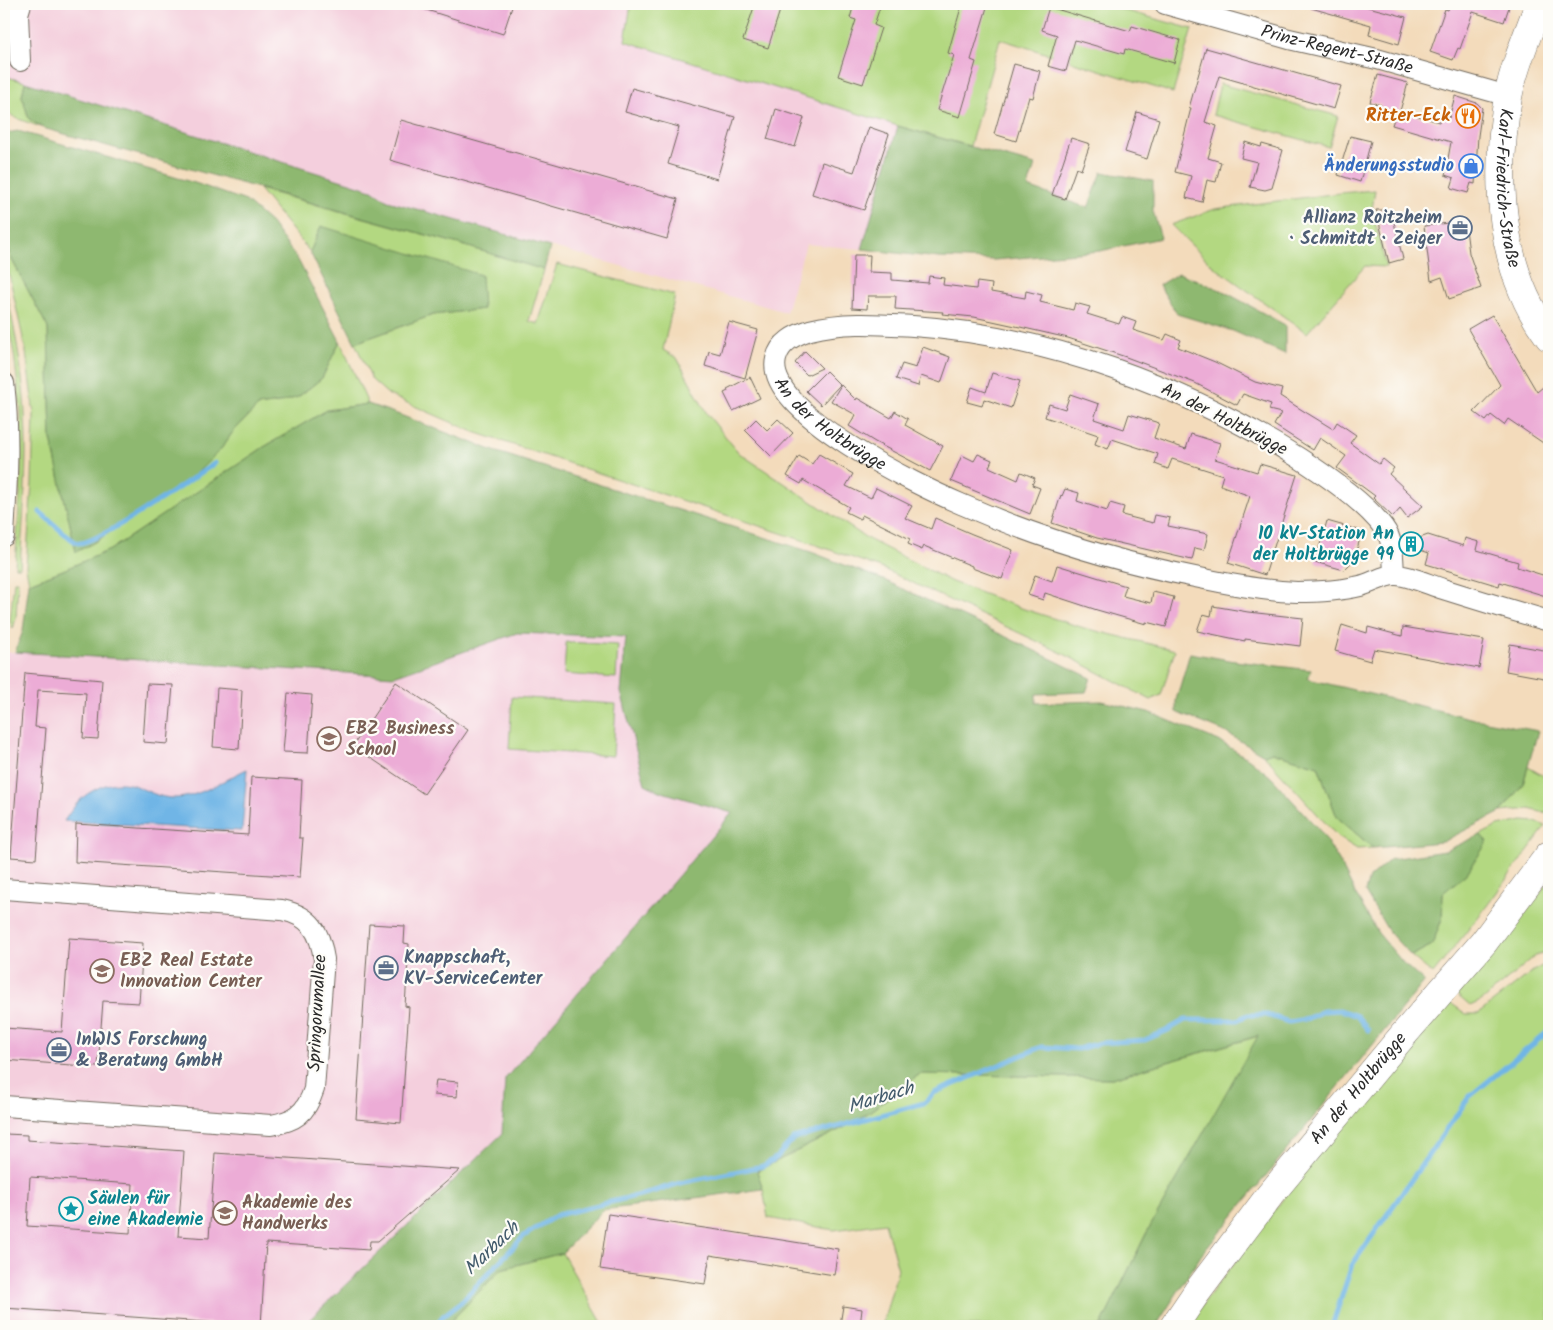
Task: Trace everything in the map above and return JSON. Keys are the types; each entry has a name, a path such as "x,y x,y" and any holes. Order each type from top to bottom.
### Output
{"street":[{"path":"20,61 18,14 21,4"},
{"name":"Prinz-Regent-Straße","path":"1165,4 1289,39 1377,59 1508,96"},
{"name":"Karl-Friedrich-Straße","path":"1539,4 1508,96 1503,136 1503,222 1510,256 1524,291 1549,337"},
{"name":"An der Holtbrügge","path":"875,323 930,327 999,337 1053,351 1142,380 1186,397 1254,431 1305,462 1348,493 1386,530 1392,545 1394,574 1369,584 1335,590 1283,591 1153,569 1101,556 1055,541 963,506 937,494 832,435 787,394 777,378 774,367 776,355 782,345 790,338 809,331 834,326 875,323"},
{"path":"4,383 8,458 4,536"},
{"path":"1394,574 1549,621"},
{"name":"An der Holtbrügge","path":"1174,1326 1207,1278 1270,1195 1405,1033 1480,948 1549,855"},
{"name":"Springorumallee","path":"4,889 282,910 296,913 305,919 315,930 322,942 324,959 314,1090 306,1108 298,1116 285,1122 271,1126 4,1106"}],"shaded area":[{"path":"4,4 631,4 625,41 898,126 862,249 806,244 786,312 388,201 372,190 4,76"},
{"path":"517,633 626,637 621,692 732,813 505,1079 502,1134 346,1326 4,1326 4,652 14,652 15,650 394,676"}],"green space":[{"path":"631,4 1102,4 1192,29 1173,93 1000,39 970,146 898,126 625,41"},
{"path":"4,76 25,82 22,96 29,119 43,128 20,120 9,113 5,101"},
{"path":"25,82 372,190 388,201 550,247 544,270 459,244 43,128 29,119 22,96"},
{"path":"1220,84 1338,116 1329,147 1213,115"},
{"path":"898,126 1035,165 1028,187 1088,208 1102,172 1153,181 1153,211 1161,238 1100,251 994,260 939,258 862,249"},
{"path":"18,131 195,183 246,201 271,223 298,260 340,341 322,378 298,397 279,403 258,406 232,433 221,449 187,483 76,552 51,439 48,328 12,260 4,232 4,138 7,133"},
{"path":"259,189 459,244 544,270 529,321 538,324 557,264 675,295 663,350 677,358 707,414 739,453 868,539 952,582 1024,609 1084,628 1175,650 1161,695 1151,700 1062,653 881,568 808,542 474,432 389,395 372,380 355,343 433,315 483,309 482,296 321,227 310,252"},
{"path":"1375,190 1372,209 1386,267 1365,266 1307,333 1213,266 1171,225 1215,209"},
{"path":"321,226 481,275 483,309 433,315 355,343 310,252"},
{"path":"4,232 12,260 48,328 51,439 76,551 93,543 187,483 221,449 232,433 258,406 279,403 298,397 322,378 340,341 368,404 327,410 264,447 110,550 29,583 26,567 32,483 34,415 26,352 4,251"},
{"path":"1179,273 1223,291 1285,325 1285,354 1233,331 1177,314 1159,285"},
{"path":"4,282 18,347 25,414 26,471 20,567 15,567 21,479 21,412 14,354 4,300"},
{"path":"368,404 494,451 811,552 886,581 1091,678 1086,692 1036,694 1036,703 1102,701 1148,712 1219,741 1249,759 1271,777 1321,832 1378,933 1404,964 1424,982 1202,1254 1156,1326 1101,1326 1146,1234 1258,1036 1112,1078 920,1074 857,1121 757,1171 763,1189 603,1210 562,1253 501,1269 446,1326 303,1326 502,1134 505,1079 732,813 659,791 645,784 621,692 626,637 517,633 394,676 15,652 23,631 29,583 110,550 264,447 327,410"},
{"path":"14,581 18,581 16,618 13,629 10,622"},
{"path":"566,642 618,645 616,678 564,674"},
{"path":"1190,653 1235,661 1311,670 1308,679 1470,718 1538,731 1523,784 1501,812 1442,842 1373,848 1337,817 1318,766 1272,752 1264,755 1223,731 1176,712 1176,700"},
{"path":"512,697 616,704 613,756 509,749"},
{"path":"1272,752 1318,766 1337,817 1373,848 1357,849 1338,837 1264,755"},
{"path":"1528,767 1549,779 1549,814 1529,809 1501,812 1523,784"},
{"path":"1523,821 1535,822 1546,826 1483,911 1433,974 1411,956 1432,945 1442,919 1443,892 1467,873 1487,841 1480,835 1498,826"},
{"path":"1480,835 1488,841 1467,873 1443,893 1442,919 1432,945 1411,956 1389,932 1365,892 1369,878 1391,859 1445,851"},
{"path":"1549,881 1549,954 1535,956 1483,1000 1470,1006 1457,995 1513,928"},
{"path":"1547,963 1549,964 1549,1326 1186,1326 1332,1135 1449,1002 1466,1014 1478,1014 1533,971"},
{"path":"1259,1036 1146,1234 1101,1326 882,1326 898,1269 885,1223 834,1230 768,1218 763,1189 757,1171 857,1121 920,1074 1112,1078"},
{"path":"562,1253 604,1326 446,1326 501,1269"}],"water":[{"path":"247,769 242,831 64,821 80,800 92,791 105,785 126,783 163,797 182,797 211,788"}],"building":[{"path":"417,4 513,4 503,34 417,7"},
{"path":"755,4 782,4 768,48 743,40"},
{"path":"854,4 881,4 874,25 881,28 863,84 838,76 856,20 850,18"},
{"path":"962,4 988,4 971,60 976,62 960,117 937,110 954,55 948,53"},
{"path":"1311,4 1357,4 1406,17 1399,44 1369,35 1371,25 1311,8"},
{"path":"1450,4 1510,4 1504,22 1473,12 1460,49 1458,48 1453,60 1430,52 1445,9 1448,10"},
{"path":"1049,7 1130,31 1132,26 1180,40 1174,63 1125,49 1124,54 1075,40 1066,71 1048,66 1057,35 1042,30"},
{"path":"1206,48 1341,86 1334,109 1219,76 1205,122 1217,126 1208,158 1221,162 1216,182 1207,180 1202,202 1186,198 1191,176 1175,172 1191,108 1189,108"},
{"path":"1014,64 1040,71 1033,98 1029,97 1016,141 994,134"},
{"path":"1378,75 1408,83 1400,111 1439,122 1441,115 1449,118 1455,96 1477,103 1482,108 1475,184 1471,183 1468,193 1451,188 1454,178 1445,175 1451,142 1392,125 1396,113 1379,108 1381,105 1370,102"},
{"path":"632,88 735,117 717,179 668,164 679,127 625,112"},
{"path":"776,109 804,118 795,147 767,139"},
{"path":"1137,112 1159,119 1147,159 1125,152"},
{"path":"401,120 678,199 667,239 390,160"},
{"path":"869,127 889,134 864,210 812,194 822,162 854,172"},
{"path":"1350,136 1371,141 1360,182 1338,175"},
{"path":"1071,138 1090,144 1081,170 1076,168 1065,199 1052,195"},
{"path":"1245,142 1261,147 1262,144 1283,150 1272,188 1265,190 1250,187 1257,162 1241,158"},
{"path":"1376,210 1391,210 1403,259 1389,263"},
{"path":"1465,221 1469,253 1481,288 1449,299 1442,277 1431,281 1424,226"},
{"path":"854,255 870,255 869,272 892,273 892,280 928,283 929,276 944,278 943,285 976,289 977,282 992,284 991,292 1025,298 1026,291 1042,295 1040,302 1073,310 1075,303 1090,307 1087,314 1119,324 1122,317 1136,322 1133,330 1164,340 1167,334 1181,340 1178,347 1215,362 1255,382 1282,389 1280,396 1302,410 1333,429 1337,422 1356,435 1350,443 1379,464 1383,459 1394,468 1389,474 1423,506 1407,518 1400,509 1393,517 1373,498 1375,496 1337,468 1346,456 1320,438 1313,450 1274,425 1281,413 1269,410 1271,404 1243,394 1237,405 1195,383 1068,338 974,317 942,314 943,312 895,309 896,296 868,296 867,309 852,308"},
{"path":"1492,315 1537,392 1549,382 1549,447 1508,419 1504,425 1491,415 1486,421 1474,412 1500,385 1468,329"},
{"path":"729,322 758,330 745,378 705,366 709,351 720,354"},
{"path":"923,347 950,357 941,383 921,376 918,386 896,379 902,364 916,368"},
{"path":"805,351 822,368 807,375 795,363"},
{"path":"826,371 840,385 821,405 806,391"},
{"path":"992,373 1020,381 1011,408 984,399 982,406 967,402 972,387 986,392"},
{"path":"750,377 760,398 733,411 724,393 728,391 727,389"},
{"path":"841,385 856,400 857,398 891,418 895,411 908,419 905,425 943,446 930,471 849,426 856,415 831,401"},
{"path":"1070,394 1099,404 1094,419 1124,429 1129,414 1159,423 1154,438 1186,449 1191,434 1220,443 1215,459 1257,472 1260,464 1297,475 1265,575 1228,563 1250,496 1220,485 1223,475 1172,459 1168,469 1155,464 1158,454 1112,439 1108,449 1095,444 1098,435 1045,417 1049,404 1065,409"},
{"path":"756,419 767,430 778,419 793,433 771,456 745,430"},
{"path":"819,454 853,474 846,486 871,498 876,488 912,506 905,518 931,529 935,518 1013,550 1002,579 972,568 972,566 924,546 922,550 908,544 910,539 862,515 860,519 846,512 849,507 803,480 801,484 787,476 799,456 812,464"},
{"path":"978,454 992,460 989,467 1018,480 1021,472 1035,478 1032,485 1040,488 1030,514 951,481 962,455 974,461"},
{"path":"1065,489 1079,493 1077,501 1107,511 1110,503 1124,507 1122,515 1153,523 1155,515 1170,518 1168,526 1208,534 1204,550 1195,548 1192,560 1097,538 1052,523 1061,495"},
{"path":"1327,521 1362,531 1354,560 1344,570 1315,562"},
{"path":"1428,535 1463,546 1465,538 1479,542 1477,550 1518,562 1517,567 1549,577 1549,597 1500,582 1499,586 1426,564 1429,553 1403,544"},
{"path":"1057,565 1126,586 1123,596 1151,603 1153,592 1174,597 1166,627 1146,622 1146,624 1045,593 1043,600 1028,595 1035,575 1052,581"},
{"path":"1213,606 1303,618 1300,646 1245,639 1245,641 1197,631 1203,614 1211,616"},
{"path":"1342,625 1367,633 1368,627 1402,636 1403,627 1484,640 1479,668 1374,649 1370,661 1335,651"},
{"path":"1510,644 1549,651 1549,679 1506,671"},
{"path":"25,673 102,680 98,739 83,738 86,693 38,690 35,727 46,728 36,859 11,857"},
{"path":"396,682 468,730 424,794 353,746"},
{"path":"147,684 173,685 168,744 143,742"},
{"path":"217,688 242,690 239,749 213,747"},
{"path":"288,693 312,695 308,753 283,752"},
{"path":"251,777 302,780 299,838 303,838 300,877 75,862 76,824 248,835"},
{"path":"369,924 405,926 404,943 409,944 405,1006 409,1007 401,1123 356,1119"},
{"path":"69,938 143,943 139,1003 103,1001 98,1067 4,1060 4,1028 62,1032"},
{"path":"436,1080 458,1082 457,1097 434,1095"},
{"name":"Akademie des Handwerks","path":"5,1134 27,1135 27,1140 184,1151 178,1236 209,1238 215,1153 460,1170 378,1241 370,1241 369,1250 266,1243 261,1326 4,1308","holes":["30,1177 133,1184 130,1233 27,1226"]},
{"path":"608,1214 838,1249 834,1275 710,1255 705,1284 600,1269"},
{"path":"843,1306 862,1309 860,1326 840,1325"}],"waterway":[{"path":"40,512 75,542 88,541 146,509 215,463"},
{"name":"Marbach","path":"435,1326 443,1316 460,1303 524,1236 557,1215 648,1193 680,1183 763,1166 776,1158 793,1139 924,1103 934,1093 1041,1047 1078,1049 1100,1043 1145,1040 1185,1020 1237,1020 1248,1015 1267,1015 1289,1022 1306,1019 1323,1011 1340,1010 1357,1016 1368,1030"},
{"path":"1332,1326 1352,1265 1469,1097 1549,1031"}],"place":[{"name":"Ritter-Eck","path":"1468,116"},
{"name":"Änderungsstudio","path":"1471,166"},
{"name":"Allianz Roitzheim · Schmitdt · Zeiger","path":"1460,228"},
{"name":"10 kV-Station An der Holtbrügge 99","path":"1411,544"},
{"name":"EBZ Business School","path":"329,739"},
{"name":"Knappschaft, KV-ServiceCenter","path":"386,968"},
{"name":"EBZ Real Estate Innovation Center","path":"102,971"},
{"name":"InWIS Forschung & Beratung GmbH","path":"59,1050"},
{"name":"Säulen für eine Akademie","path":"71,1209"},
{"name":"Akademie des Handwerks","path":"225,1213"}]}
